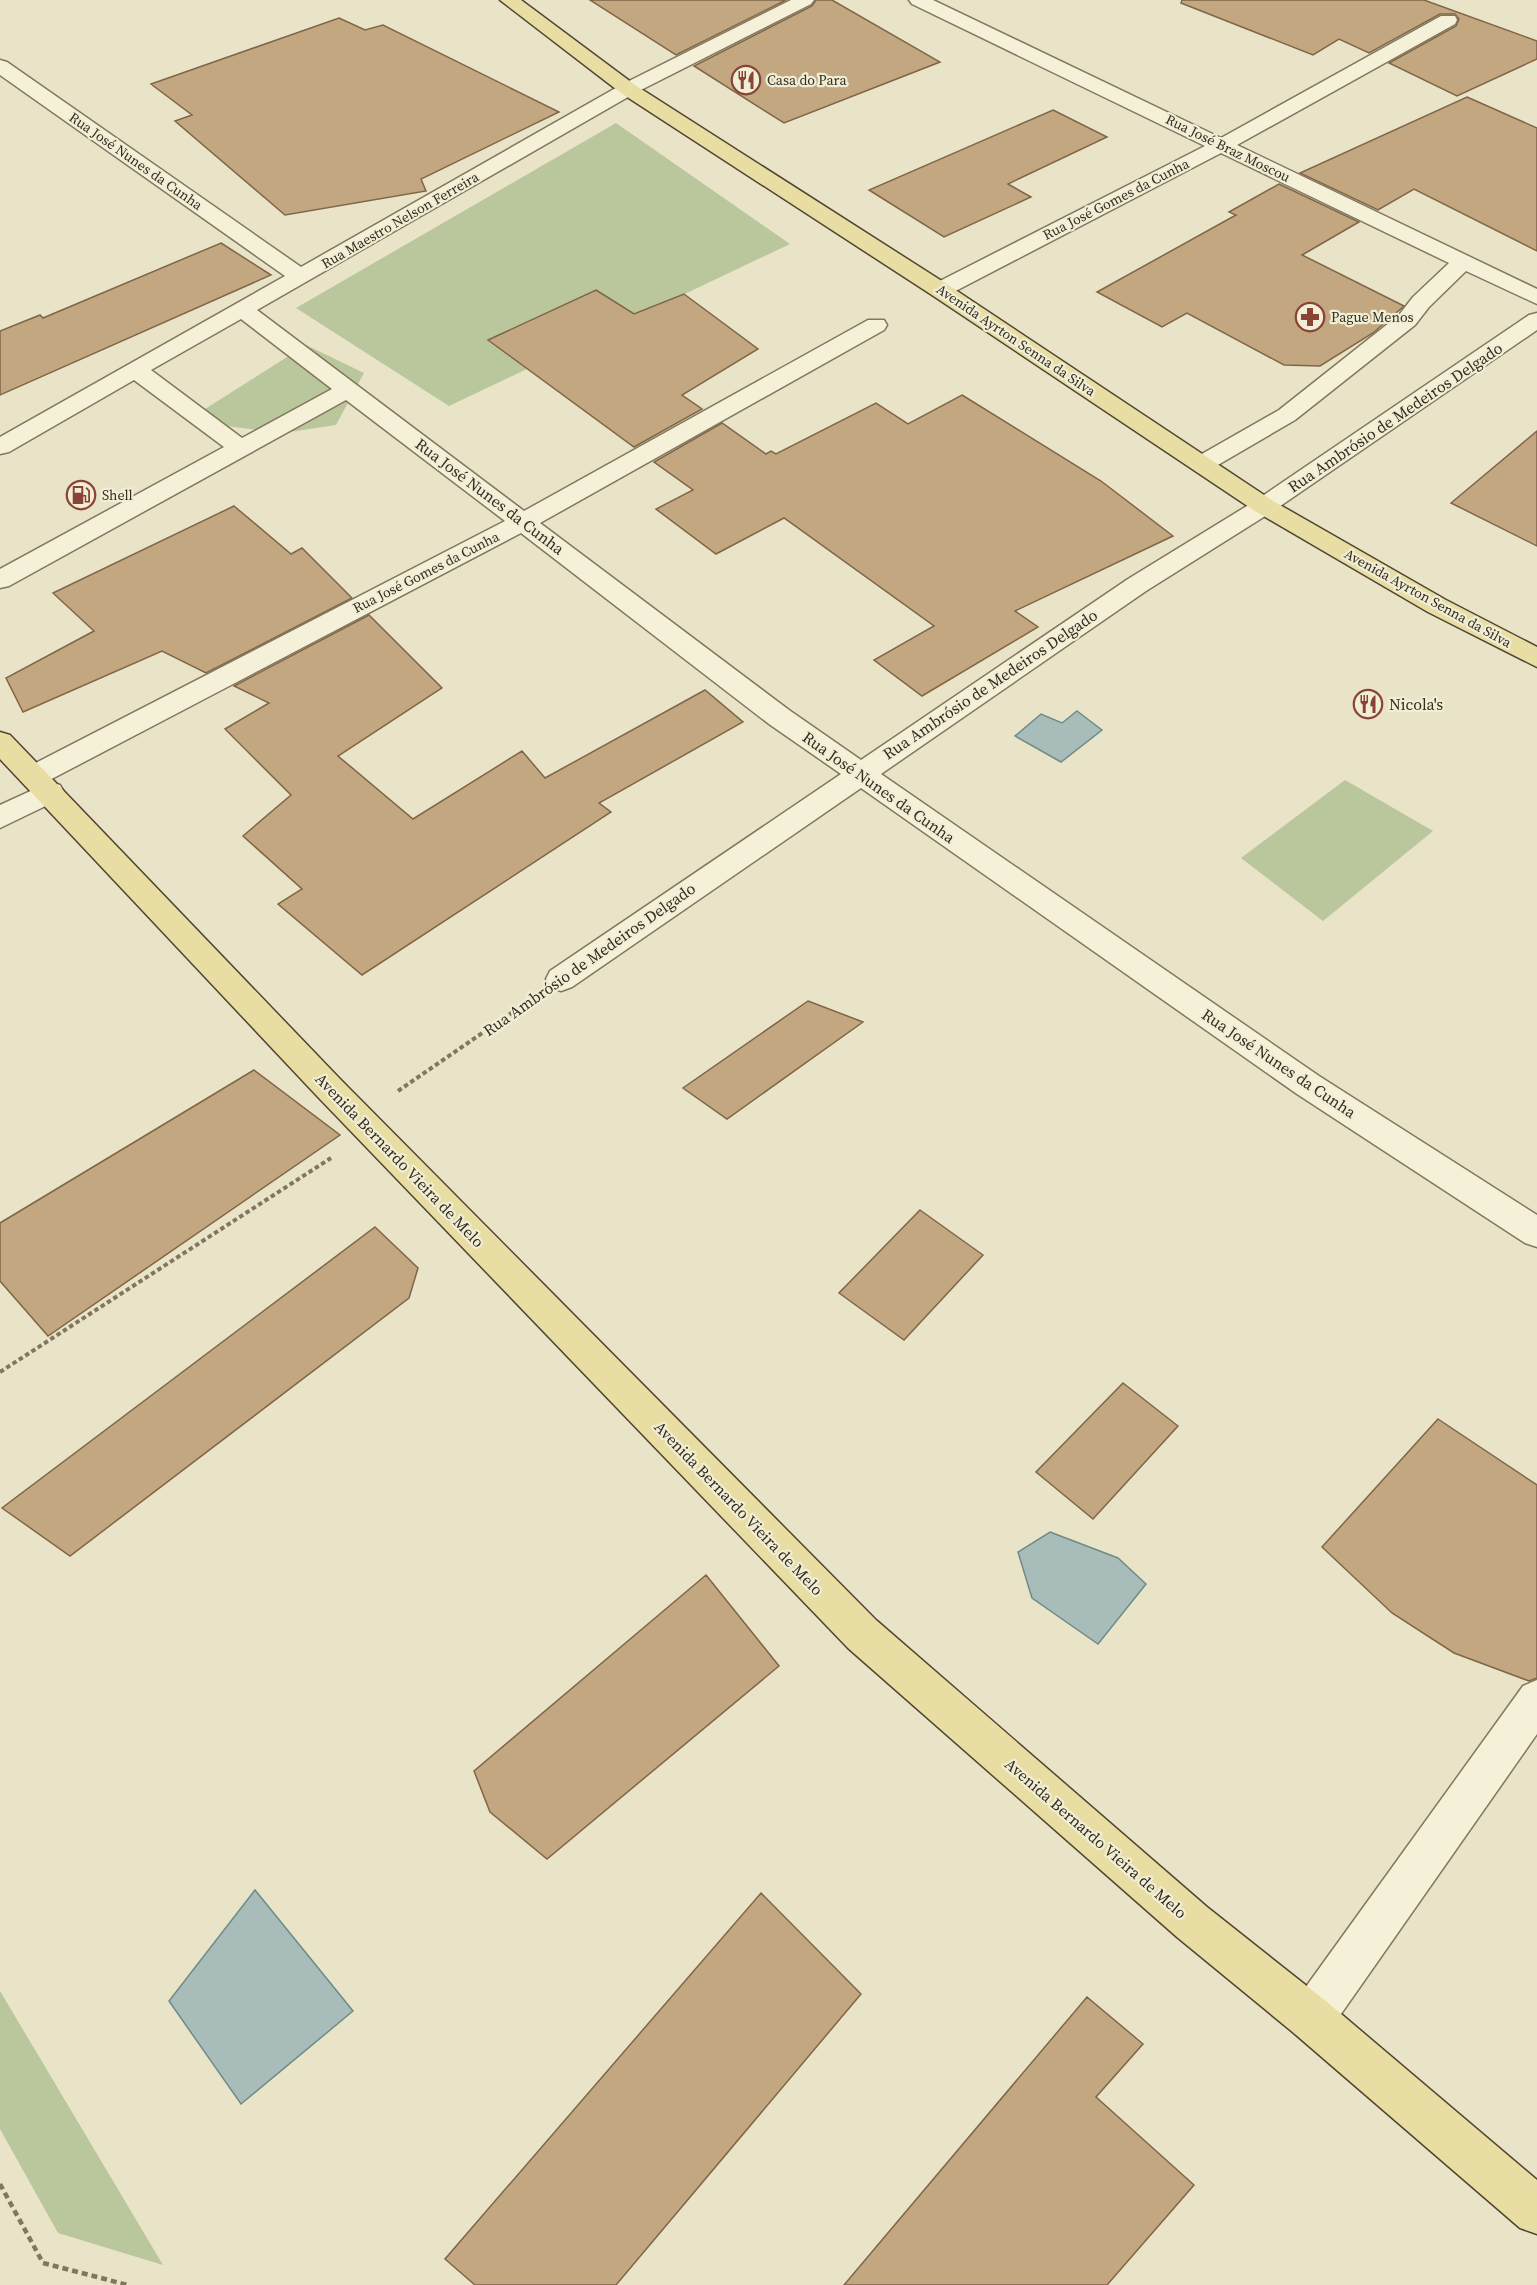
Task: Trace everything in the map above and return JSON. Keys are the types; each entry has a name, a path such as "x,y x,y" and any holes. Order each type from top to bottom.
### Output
{"main road":[{"name":"Avenida Ayrton Senna da Silva","path":"509,0 628,89 940,290 1264,506 1437,606 1537,658"},
{"name":"Avenida Bernardo Vieira de Melo","path":"0,742 366,1125 862,1634 1192,1922 1311,2018 1537,2211"}],"street":[{"name":"Rua Maestro Nelson Ferreira","path":"0,447 301,278 628,89 805,0"},
{"name":"Rua José Braz Moscou","path":"918,0 1537,297"},
{"name":"Rua José Gomes da Cunha","path":"940,290 1222,145 1448,20"},
{"name":"Rua José Nunes da Cunha","path":"0,66 301,278"},
{"path":"1202,464 1287,415 1407,320 1421,302 1464,261"},
{"name":"Rua José Nunes da Cunha","path":"243,310 525,521 780,717 1308,1085 1537,1233"},
{"name":"Rua Ambrósio de Medeiros Delgado","path":"561,979 859,772 1137,585 1264,506 1537,320"},
{"name":"Rua José Gomes da Cunha","path":"0,818 42,784 525,521 876,325"},
{"path":"136,370 240,448"},
{"path":"0,580 349,389"},
{"path":"1311,2018 1537,1700"}],"path":[{"name":"Rua Ambrósio de Medeiros Delgado","path":"0,1372 366,1125 561,979"},
{"path":"0,2184 43,2263 128,2285"}],"green space":[{"path":"616,123 790,244 449,406 296,308"},
{"path":"306,345 364,373 336,425 283,433 186,421"},
{"path":"1345,780 1433,831 1323,921 1241,858"},
{"path":"0,1991 163,2265 58,2233 0,2129"}],"shaded area":[{"path":"1077,711 1102,730 1061,762 1015,736 1041,714 1062,723"},
{"path":"1050,1532 1118,1558 1146,1584 1098,1644 1032,1598 1018,1552"},
{"path":"255,1890 353,2011 241,2104 169,2001"}],"building":[{"path":"590,0 786,0 676,55"},
{"path":"816,0 832,0 940,62 784,123 694,66 812,6"},
{"path":"1182,0 1424,0 1537,41 1537,59 1457,96 1389,63 1456,26 1459,19 1455,14 1440,14 1369,53 1339,39 1313,55 1181,3"},
{"path":"339,18 365,30 383,25 559,112 421,179 426,191 285,215 175,121 192,115 151,84"},
{"path":"1467,97 1537,128 1537,251 1414,189 1378,210 1300,173"},
{"path":"1053,110 1107,137 1008,184 1031,197 944,237 869,190"},
{"path":"1279,184 1359,222 1302,255 1404,306 1373,333 1320,366 1284,365 1187,313 1162,327 1097,292 1236,215 1229,212"},
{"path":"221,243 271,275 0,395 0,331 40,315 43,318"},
{"path":"596,290 634,314 684,294 758,349 682,395 702,409 634,447 488,340"},
{"path":"962,395 1101,481 1173,536 1015,611 1038,627 922,696 874,660 934,626 784,518 716,554 656,509 693,490 654,462 722,423 766,454 771,451 776,454 876,403 908,424"},
{"path":"1537,431 1537,546 1451,503"},
{"path":"234,506 291,554 302,548 352,598 206,673 162,651 23,712 6,678 94,631 53,593"},
{"path":"369,615 442,688 338,756 413,819 522,751 545,778 705,690 743,722 599,803 611,812 362,975 278,904 302,889 243,836 291,795 225,729 269,703 234,686"},
{"path":"808,1001 863,1022 727,1119 683,1088"},
{"path":"254,1070 340,1135 48,1336 0,1281 0,1223"},
{"path":"920,1210 983,1255 904,1340 839,1293"},
{"path":"375,1227 418,1268 409,1298 70,1556 2,1508"},
{"path":"1123,1383 1178,1426 1093,1519 1036,1472"},
{"path":"1438,1419 1537,1485 1537,1678 1529,1681 1454,1653 1392,1613 1322,1547"},
{"path":"706,1575 779,1666 547,1859 490,1812 474,1771"},
{"path":"761,1893 861,1994 616,2285 475,2285 445,2259"},
{"path":"1087,1997 1143,2044 1096,2097 1194,2185 1107,2285 844,2285"}],"place":[{"name":"Casa do Para","path":"746,80"},
{"name":"Pague Menos","path":"1310,317"},
{"name":"Shell","path":"81,495"},
{"name":"Nicola's","path":"1368,704"}]}
